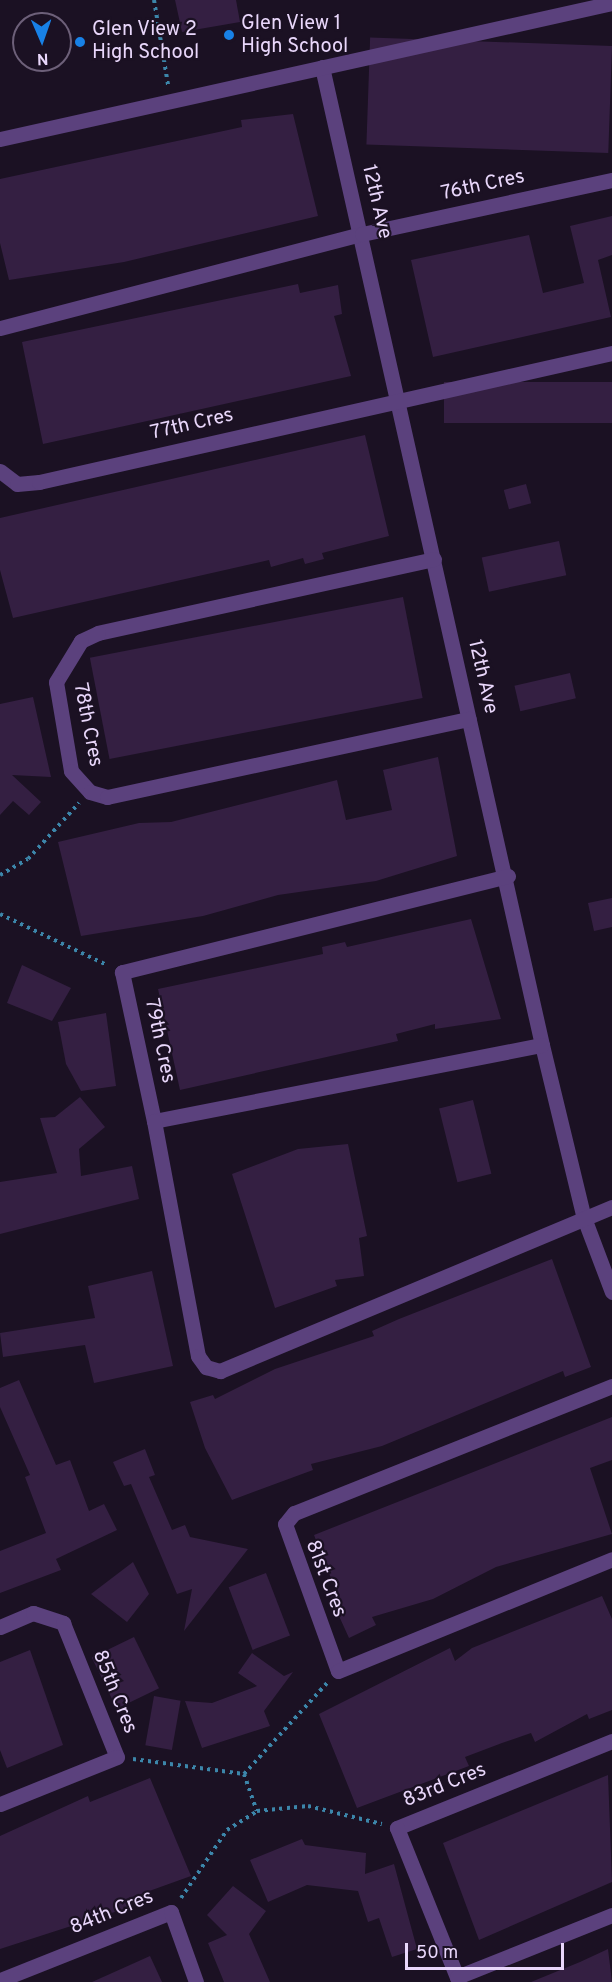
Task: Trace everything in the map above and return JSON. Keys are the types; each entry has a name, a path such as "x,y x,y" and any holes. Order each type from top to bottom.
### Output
{"street":[{"path":"0,139 612,3"},
{"name":"12th Ave","path":"322,68 362,234 469,718 508,876 542,1045 584,1218 612,1292"},
{"name":"76th Cres","path":"362,234 612,180"},
{"path":"0,328 362,234"},
{"path":"397,399 612,352"},
{"name":"77th Cres","path":"0,471 17,484 39,482 397,399"},
{"name":"78th Cres","path":"434,560 98,633 81,641 69,654 56,682 70,771 90,792 107,797 469,718"},
{"path":"123,972 508,876"},
{"name":"79th Cres","path":"123,972 154,1121 198,1356 206,1367 220,1371 612,1207"},
{"path":"154,1121 542,1045"},
{"name":"81st Cres","path":"338,1671 285,1536 285,1524 294,1513 612,1386"},
{"path":"338,1671 612,1559"},
{"name":"85th Cres","path":"0,1627 33,1613 63,1623 117,1757 0,1804"},
{"name":"83rd Cres","path":"612,1741 397,1828 458,1977 612,1914"},
{"name":"84th Cres","path":"0,1980 171,1912 196,1982"}],"path":[{"path":"154,0 170,101"},
{"path":"0,875 28,859 90,792"},
{"path":"0,914 123,972"},
{"path":"244,1774 338,1671"},
{"path":"117,1757 244,1774"},
{"path":"244,1774 257,1811"},
{"path":"171,1912 227,1830 257,1811 308,1806 397,1828"}],"building":[{"path":"175,0 236,0 240,22 182,32"},
{"path":"370,38 612,46 608,153 366,144"},
{"path":"293,114 318,216 124,262 9,280 0,243 0,179 242,127 241,120"},
{"path":"612,216 612,255 598,260 611,317 433,357 411,260 529,235 543,293 584,283 570,226"},
{"path":"298,284 300,293 338,285 342,314 334,316 351,376 43,444 22,342"},
{"path":"444,382 612,382 612,423 444,423"},
{"path":"365,435 389,536 322,553 324,559 305,564 303,558 271,567 269,560 13,618 0,570 0,518"},
{"path":"526,484 531,503 509,509 504,490"},
{"path":"559,541 566,575 489,592 482,557"},
{"path":"403,597 423,698 110,759 90,658"},
{"path":"570,673 576,698 520,711 514,686"},
{"path":"33,697 51,777 12,775 41,802 29,815 13,801 0,815 0,704"},
{"path":"438,757 457,856 376,881 278,895 203,916 81,936 58,842 139,823 171,822 337,780 346,820 392,810 383,770"},
{"path":"612,898 612,927 594,931 588,903"},
{"path":"471,919 501,1019 435,1029 435,1024 396,1034 398,1041 180,1090 158,989 323,954 322,947 345,942 347,947"},
{"path":"22,965 71,988 52,1021 7,1003"},
{"path":"106,1013 116,1086 81,1091 66,1064 58,1022"},
{"path":"80,1097 105,1127 79,1149 81,1176 132,1166 139,1199 0,1234 0,1182 57,1173 40,1118 55,1117"},
{"path":"473,1100 491,1174 457,1182 439,1108"},
{"path":"348,1144 367,1236 359,1238 364,1276 335,1280 337,1286 275,1308 232,1174 298,1149"},
{"path":"552,1259 591,1367 565,1377 563,1371 382,1446 311,1464 313,1470 232,1500 205,1448 190,1402 213,1395 215,1399 275,1369 374,1336 372,1331 399,1319"},
{"path":"152,1271 173,1366 94,1383 85,1345 3,1357 0,1333 95,1318 88,1286"},
{"path":"19,1380 56,1465 70,1460 89,1511 104,1504 117,1530 56,1559 61,1570 0,1593 0,1551 46,1533 25,1477 30,1475 0,1407 0,1388"},
{"path":"612,1417 612,1460 590,1468 612,1534 496,1567 433,1599 372,1617 376,1625 349,1638 329,1594 336,1591 314,1535"},
{"path":"145,1449 155,1475 149,1477 172,1530 185,1525 190,1537 248,1549 184,1631 192,1589 177,1594 131,1484 124,1486 113,1462"},
{"path":"133,1562 149,1594 127,1622 91,1594"},
{"path":"266,1573 290,1636 253,1650 229,1587"},
{"path":"602,1596 612,1619 612,1710 589,1719 587,1714 535,1742 531,1733 465,1757 469,1766 357,1808 319,1714 450,1648 455,1661 472,1648"},
{"path":"134,1637 159,1688 117,1709 92,1658"},
{"path":"30,1650 63,1745 7,1768 0,1750 0,1662"},
{"path":"252,1653 284,1676 293,1672 264,1711 270,1726 202,1748 185,1701 212,1703 257,1686 238,1673"},
{"path":"154,1696 181,1701 172,1750 145,1745"},
{"path":"608,1775 612,1882 479,1940 443,1843"},
{"path":"150,1778 191,1876 127,1899 130,1907 0,1949 0,1836 88,1796 90,1802"},
{"path":"302,1839 305,1845 366,1853 365,1874 394,1864 417,1949 392,1957 379,1918 368,1922 358,1891 307,1885 268,1902 250,1860"},
{"path":"233,1886 266,1911 249,1934 270,1982 224,1982 208,1943 227,1935 207,1915"},
{"path":"608,1949 612,1982 531,1982 580,1962"},
{"path":"150,1956 162,1982 92,1982"}],"place":[{"name":"Glen View 1 High School","path":"229,35"},
{"name":"Glen View 2 High School","path":"80,42"}]}
